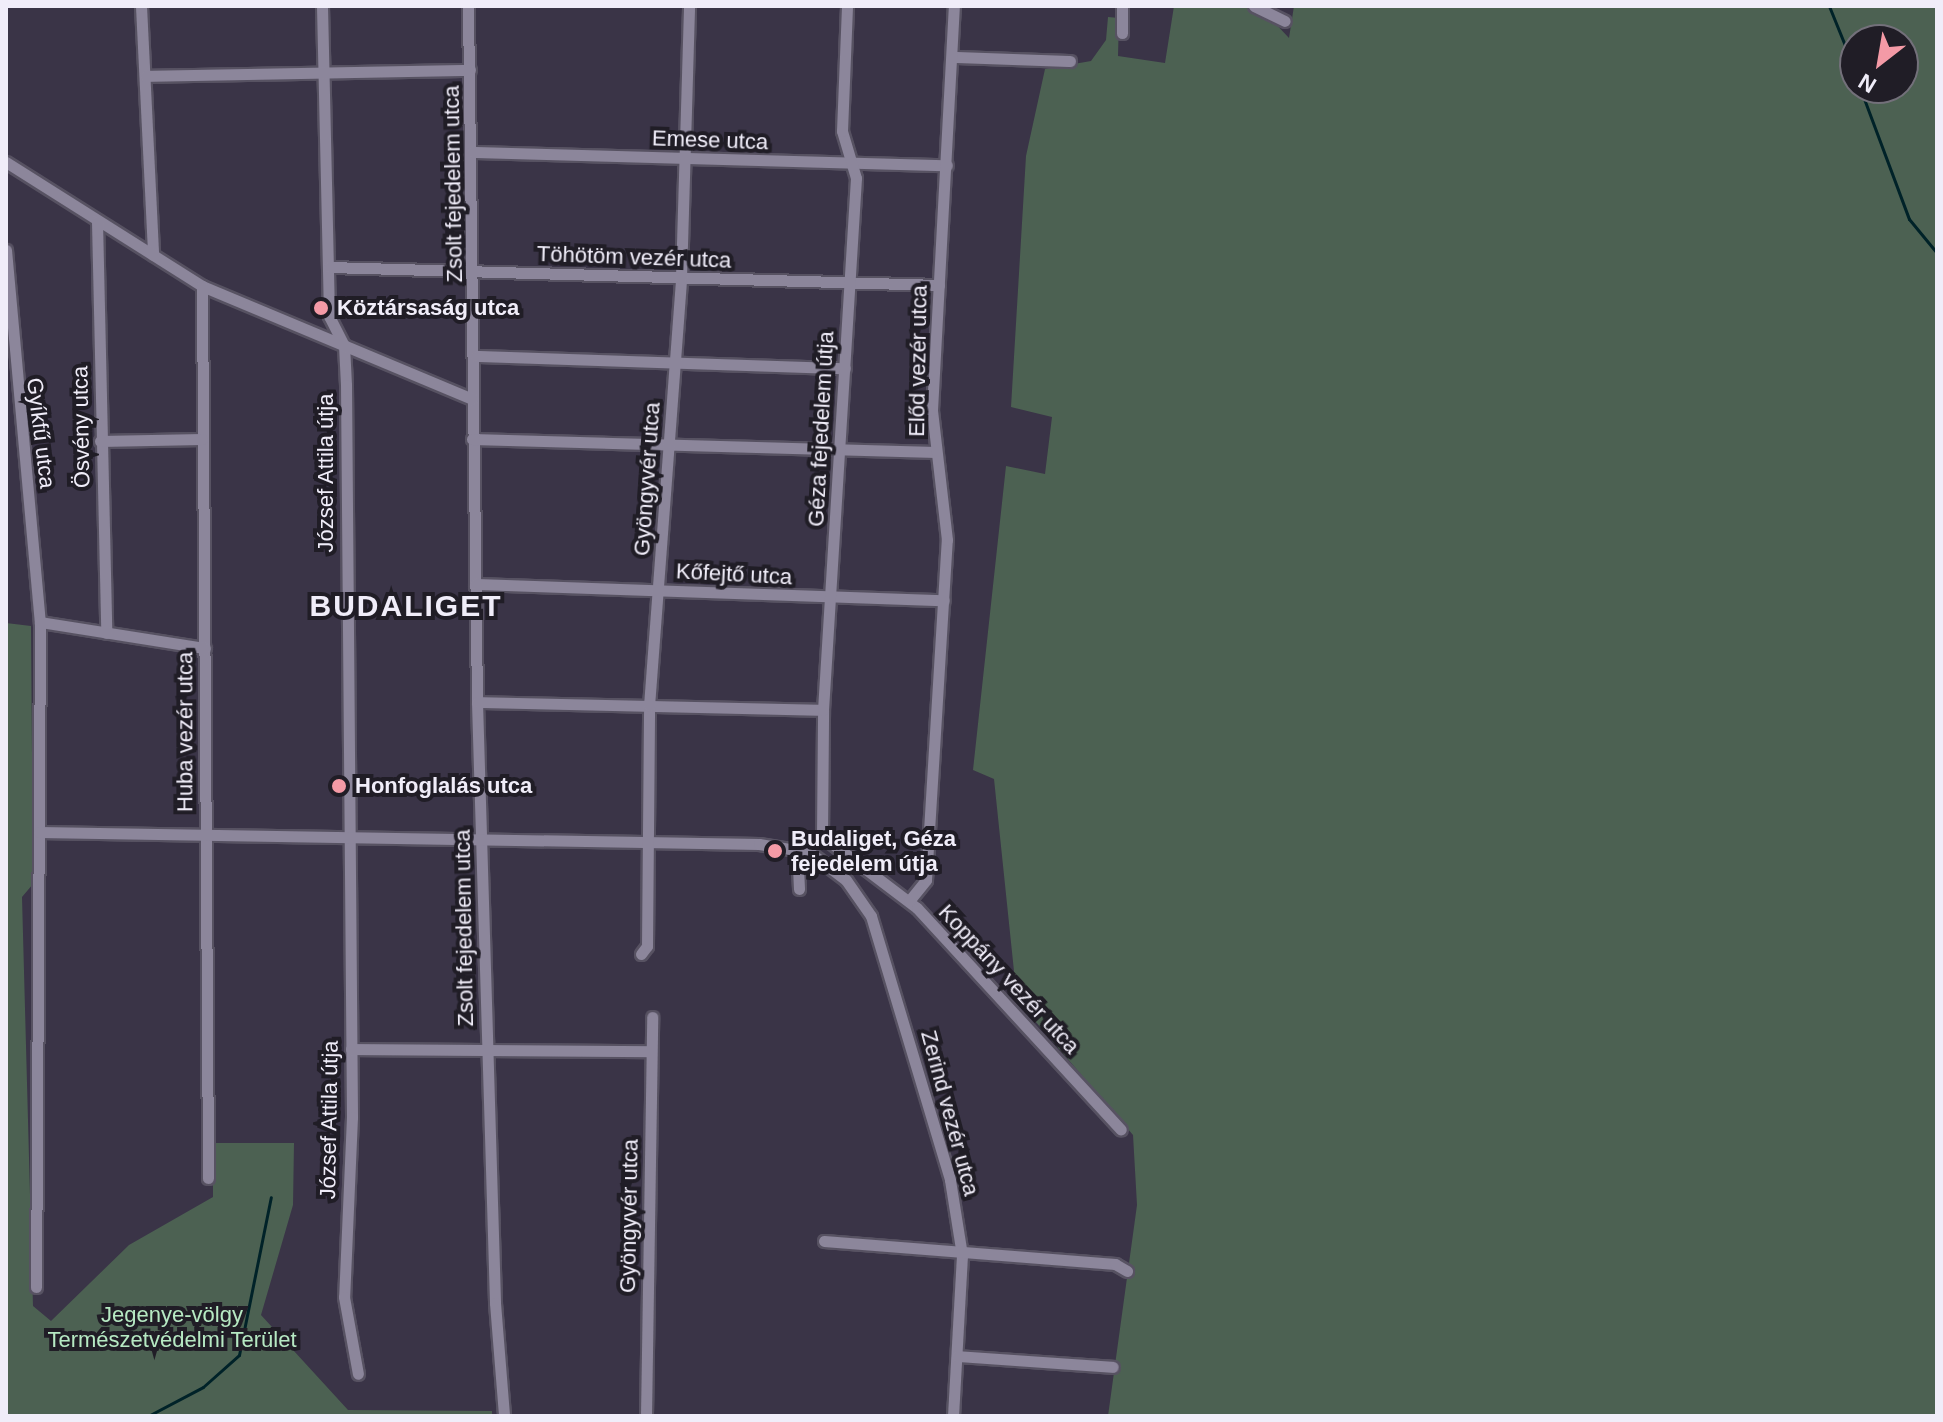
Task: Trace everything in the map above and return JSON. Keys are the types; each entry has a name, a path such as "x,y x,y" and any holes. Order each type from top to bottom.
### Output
{"street":[{"path":"141,6 153,255"},
{"name":"József Attila útja","path":"322,6 329,316 344,345 351,1049 344,1297 358,1374"},
{"name":"Zsolt fejedelem utca","path":"468,6 477,356 472,399 477,702 487,1049 504,1416"},
{"name":"Gyöngyvér utca","path":"641,954 647,946 649,706 681,278 689,6"},
{"name":"Géza fejedelem útja","path":"822,836 823,710 849,283 852,163 842,131 847,6"},
{"name":"Előd vezér utca","path":"909,901 926,880 944,600 946,493 936,452 939,285 955,57 954,6"},
{"path":"1122,6 1122,33"},
{"path":"1254,6 1285,21"},
{"path":"955,57 1070,61"},
{"path":"145,76 470,70"},
{"name":"Emese utca","path":"472,152 947,165"},
{"path":"6,162 202,286 472,399"},
{"name":"Ösvény utca","path":"97,221 106,633"},
{"name":"Gyíkfű utca","path":"6,250 9,347 40,622 36,1287"},
{"name":"Töhötöm vezér utca","path":"329,267 939,285"},
{"name":"Huba vezér utca","path":"202,286 208,1178"},
{"path":"477,356 845,368"},
{"path":"100,441 202,439"},
{"path":"472,439 936,452"},
{"name":"Kőfejtő utca","path":"475,584 944,600"},
{"path":"40,622 205,648"},
{"path":"477,702 823,710"},
{"path":"39,832 648,842 797,846 809,852 822,836"},
{"name":"Koppány vezér utca","path":"822,836 881,886 909,901 1121,1130"},
{"path":"797,846 799,889"},
{"name":"Zerind vezér utca","path":"809,852 846,880 875,927 950,1180 962,1255 953,1416"},
{"name":"Gyöngyvér utca","path":"646,1416 652,1017"},
{"path":"351,1049 650,1051"},
{"path":"824,1241 962,1255 1115,1264 1127,1271"},
{"path":"957,1356 1113,1367"}],"green space":[{"path":"1174,6 1259,6 1289,38 1294,6 1937,6 1937,1416 1108,1416 1137,1205 1133,1135 1017,1000 994,779 973,770 1006,466 1045,474 1052,417 1011,407 1026,156 1045,69 1091,61 1106,40 1108,17 1119,18 1118,56 1165,63"},
{"name":"Jegenye-völgy Természetvédelmi Terület","path":"6,623 31,626 33,884 22,897 33,1306 51,1321 129,1245 213,1197 213,1143 294,1143 293,1205 261,1315 348,1410 492,1411 492,1416 6,1416"}],"waterway":[{"path":"1829,6 1839,31"},
{"path":"1866,104 1909,219 1937,253"},
{"path":"148,1416 203,1387 239,1355 271,1197"}],"place":[{"name":"Köztársaság utca","path":"321,308"},
{"name":"Honfoglalás utca","path":"339,786"},
{"name":"Budaliget, Géza fejedelem útja","path":"775,851"}],"district":[{"name":"BUDALIGET","path":"406,606"}]}
